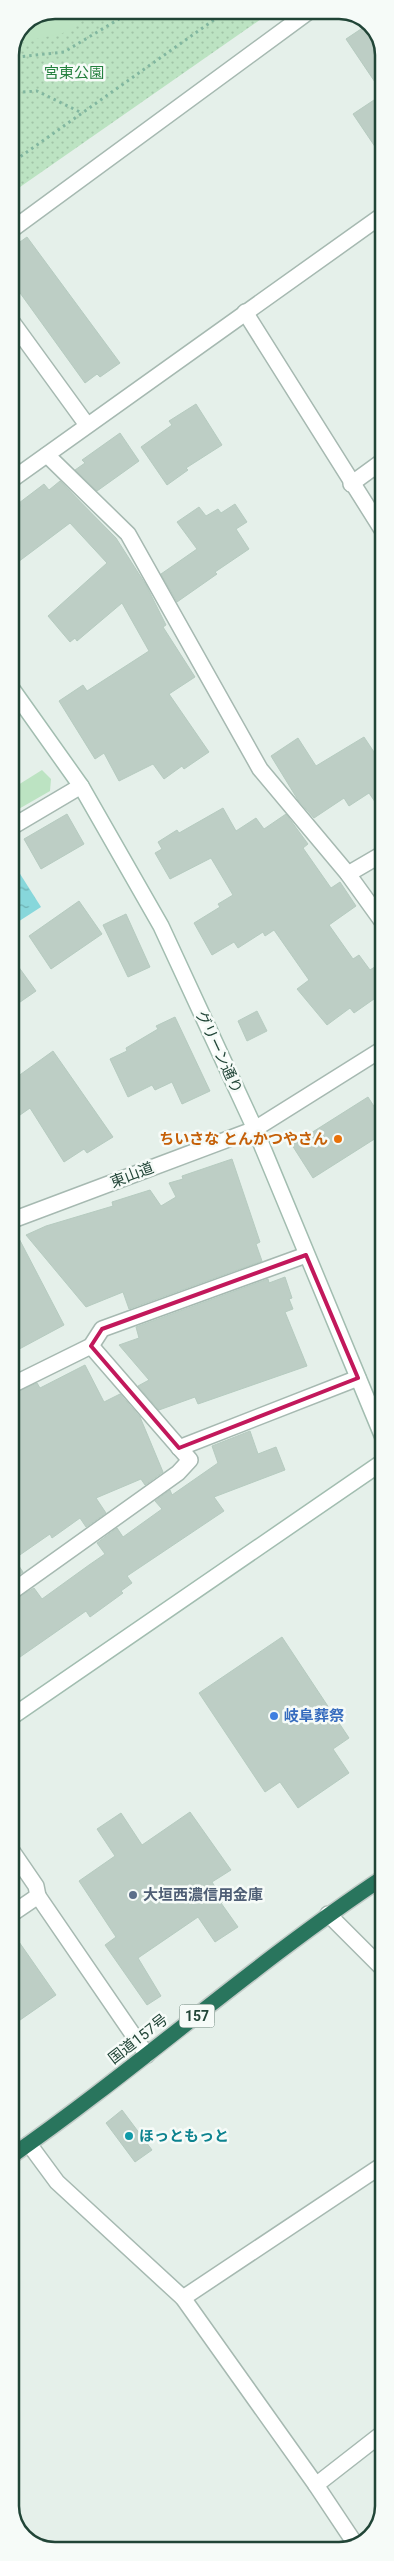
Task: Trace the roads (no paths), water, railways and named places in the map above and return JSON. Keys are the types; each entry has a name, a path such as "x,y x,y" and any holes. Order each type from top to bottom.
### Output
{"highway":[{"name":"国道157号","path":"19,2151 147,2055 328,1914 375,1883"}],"street":[{"path":"19,224 298,19"},
{"path":"19,475 375,220"},
{"path":"245,312 375,520"},
{"path":"19,331 87,425"},
{"path":"47,455 128,534 260,769 348,874 375,912"},
{"path":"351,484 375,467"},
{"name":"グリーン通り","path":"19,699 81,786 161,926 254,1129 375,1419"},
{"path":"19,823 81,786"},
{"path":"348,874 375,858"},
{"name":"東山道","path":"19,1218 254,1129 375,1054"},
{"path":"19,1382 91,1346 102,1329 306,1255"},
{"path":"19,1586 178,1473 190,1460 91,1346"},
{"path":"179,1448 358,1378"},
{"path":"19,1712 375,1467"},
{"path":"19,1861 36,1886 38,1896 147,2055"},
{"path":"19,1909 38,1896"},
{"path":"328,1914 375,1961"},
{"path":"29,2144 58,2182 183,2298 316,2485 352,2539"},
{"path":"183,2298 375,2170"},
{"path":"316,2485 375,2439"}],"water":[{"path":"19,872 41,907 19,921"}],"place":[{"name":"ちいさな とんかつやさん","path":"338,1139"},
{"name":"岐阜葬祭","path":"274,1716"},
{"name":"大垣西濃信用金庫","path":"133,1895"},
{"name":"ほっともっと","path":"129,2136"}],"park label":[{"name":"宮東公園","path":"74,73"}]}
